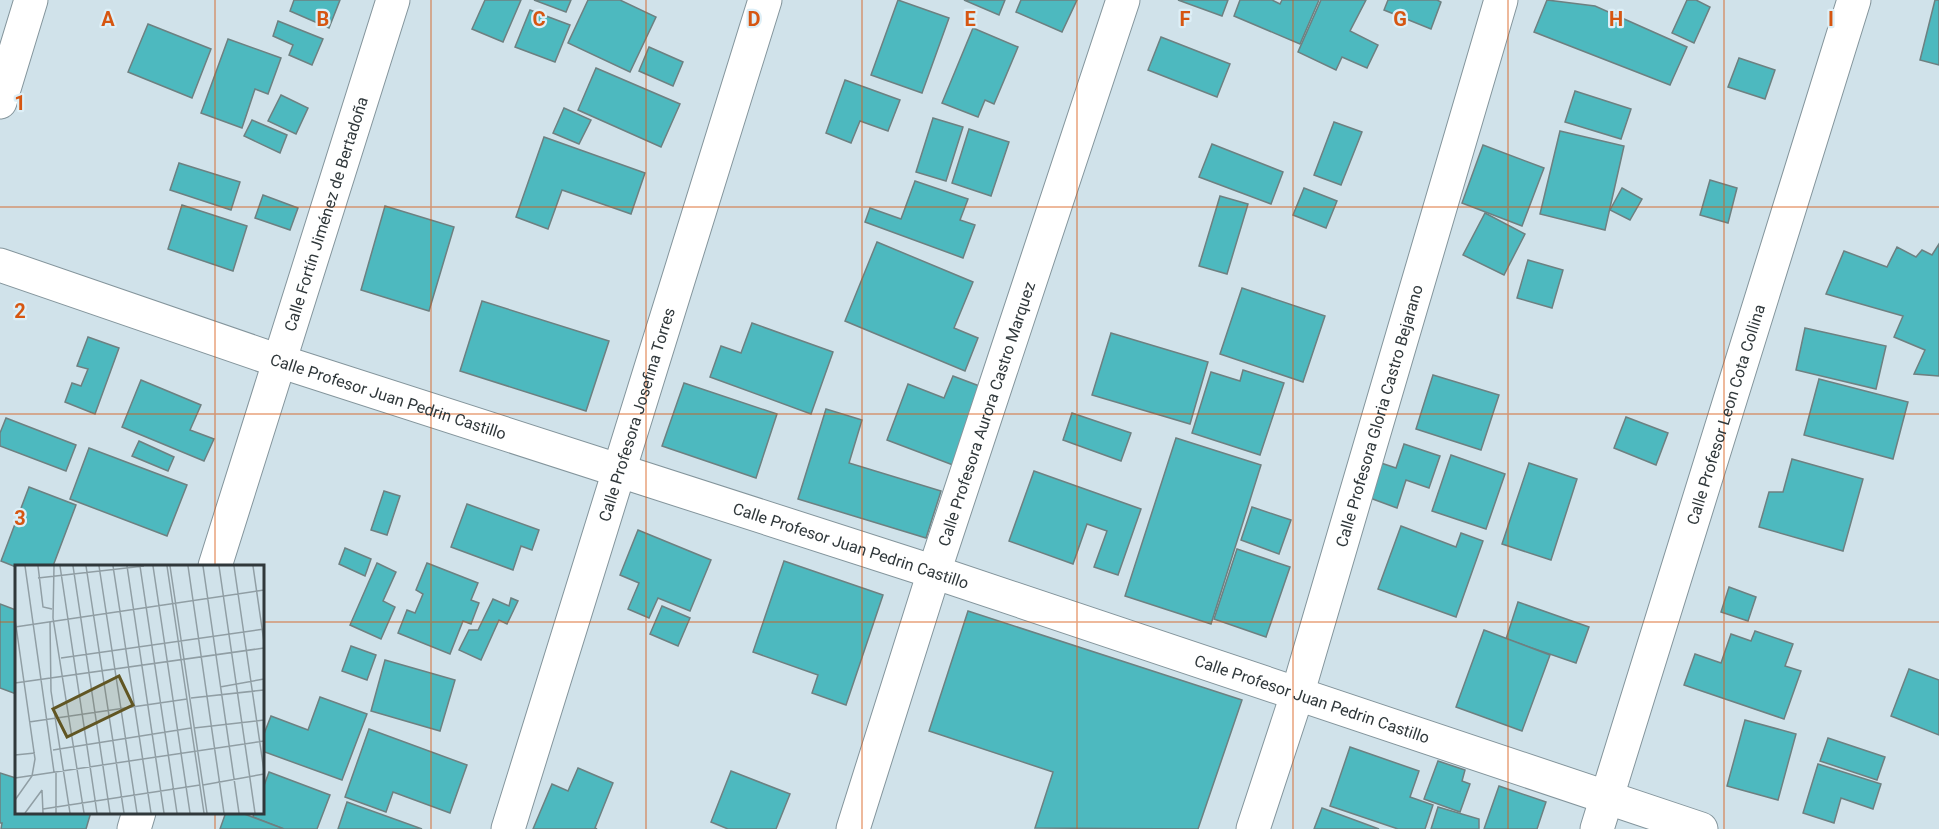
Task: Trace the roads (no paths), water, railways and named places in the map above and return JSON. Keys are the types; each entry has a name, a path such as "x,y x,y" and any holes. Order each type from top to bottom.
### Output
{"street":[{"path":"0,102 31,0"},
{"name":"Calle Fortín Jiménez de Bertadoña","path":"216,565 393,0"},
{"name":"Calle Profesora Josefina Torres","path":"508,829 765,0"},
{"name":"Calle Profesora Aurora Castro Marquez","path":"853,829 934,572 1123,0"},
{"name":"Calle Profesora Gloria Castro Bejarano","path":"1253,829 1297,695 1501,0"},
{"name":"Calle Profesor Leon Cota Collina","path":"1597,829 1854,0"},
{"name":"Calle Profesor Juan Pedrin Castillo","path":"0,265 279,361 934,572 1701,829"},
{"path":"134,829 139,814"}]}
